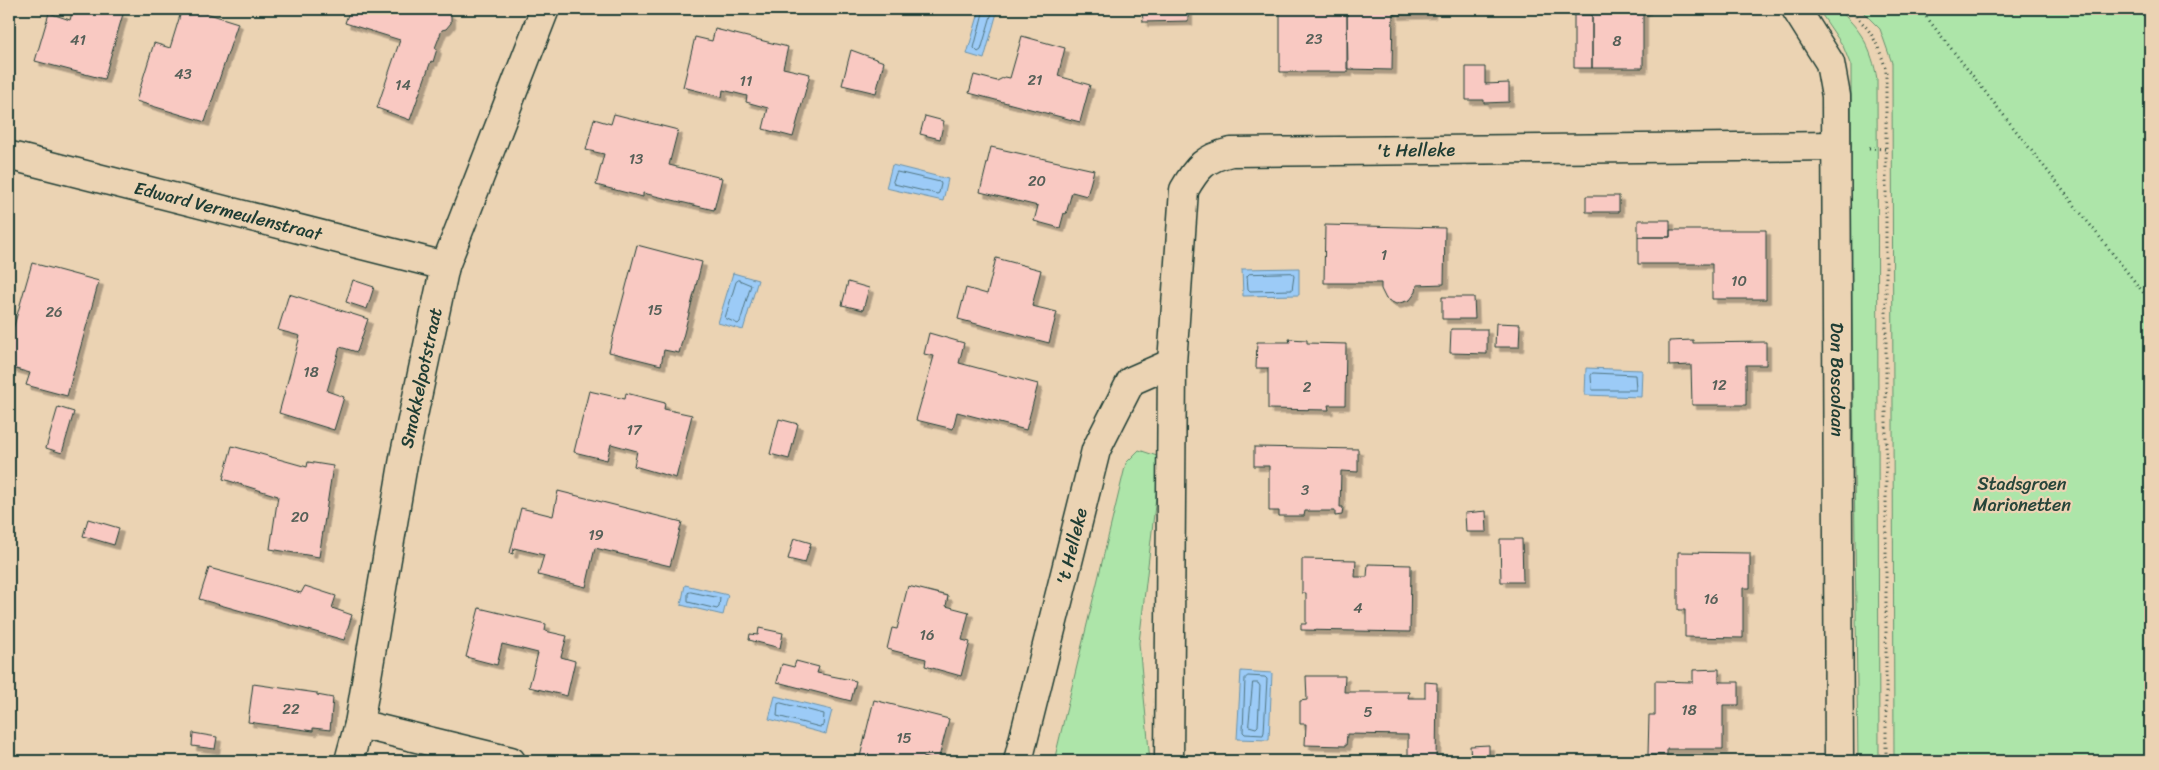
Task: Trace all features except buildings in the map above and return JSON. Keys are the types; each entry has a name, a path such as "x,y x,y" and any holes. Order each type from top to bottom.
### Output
{"street":[{"name":"Smokkelpotstraat","path":"349,761 359,724 404,458 446,266 545,9"},
{"name":"Don Boscolaan","path":"1796,9 1830,63 1836,96 1839,761"},
{"name":"'t Helleke","path":"1169,761 1172,364 1184,190 1196,169 1215,156 1231,152 1836,146"},
{"name":"Edward Vermeulenstraat","path":"11,156 446,266"},
{"name":"'t Helleke","path":"1018,761 1096,450 1131,381 1172,364"},
{"path":"359,724 511,761"}],"path":[{"path":"1848,9 1866,24 1876,41 1886,69 1886,761"},
{"path":"1920,9 2150,301"}],"green space":[{"path":"1818,9 1837,9 1853,24 1864,40 1872,58 1877,79 1879,761 1858,761 1852,317 1851,66 1843,46"},
{"name":"Stadsgroen Marionetten","path":"1860,9 2150,9 2150,761 1894,761 1892,63 1880,29"},
{"path":"1139,450 1157,456 1157,488 1139,643 1150,761 1054,761 1126,463"}],"water":[{"path":"980,9 998,9 984,59 967,54"},
{"path":"892,165 948,179 943,201 886,188"},
{"path":"1299,268 1299,295 1243,296 1242,269"},
{"path":"733,273 758,280 743,330 718,323"},
{"path":"1586,368 1642,370 1641,397 1585,395"},
{"path":"685,585 728,595 723,615 681,605"},
{"path":"1241,671 1272,673 1269,740 1237,739"},
{"path":"775,696 832,710 826,734 769,719"}]}
